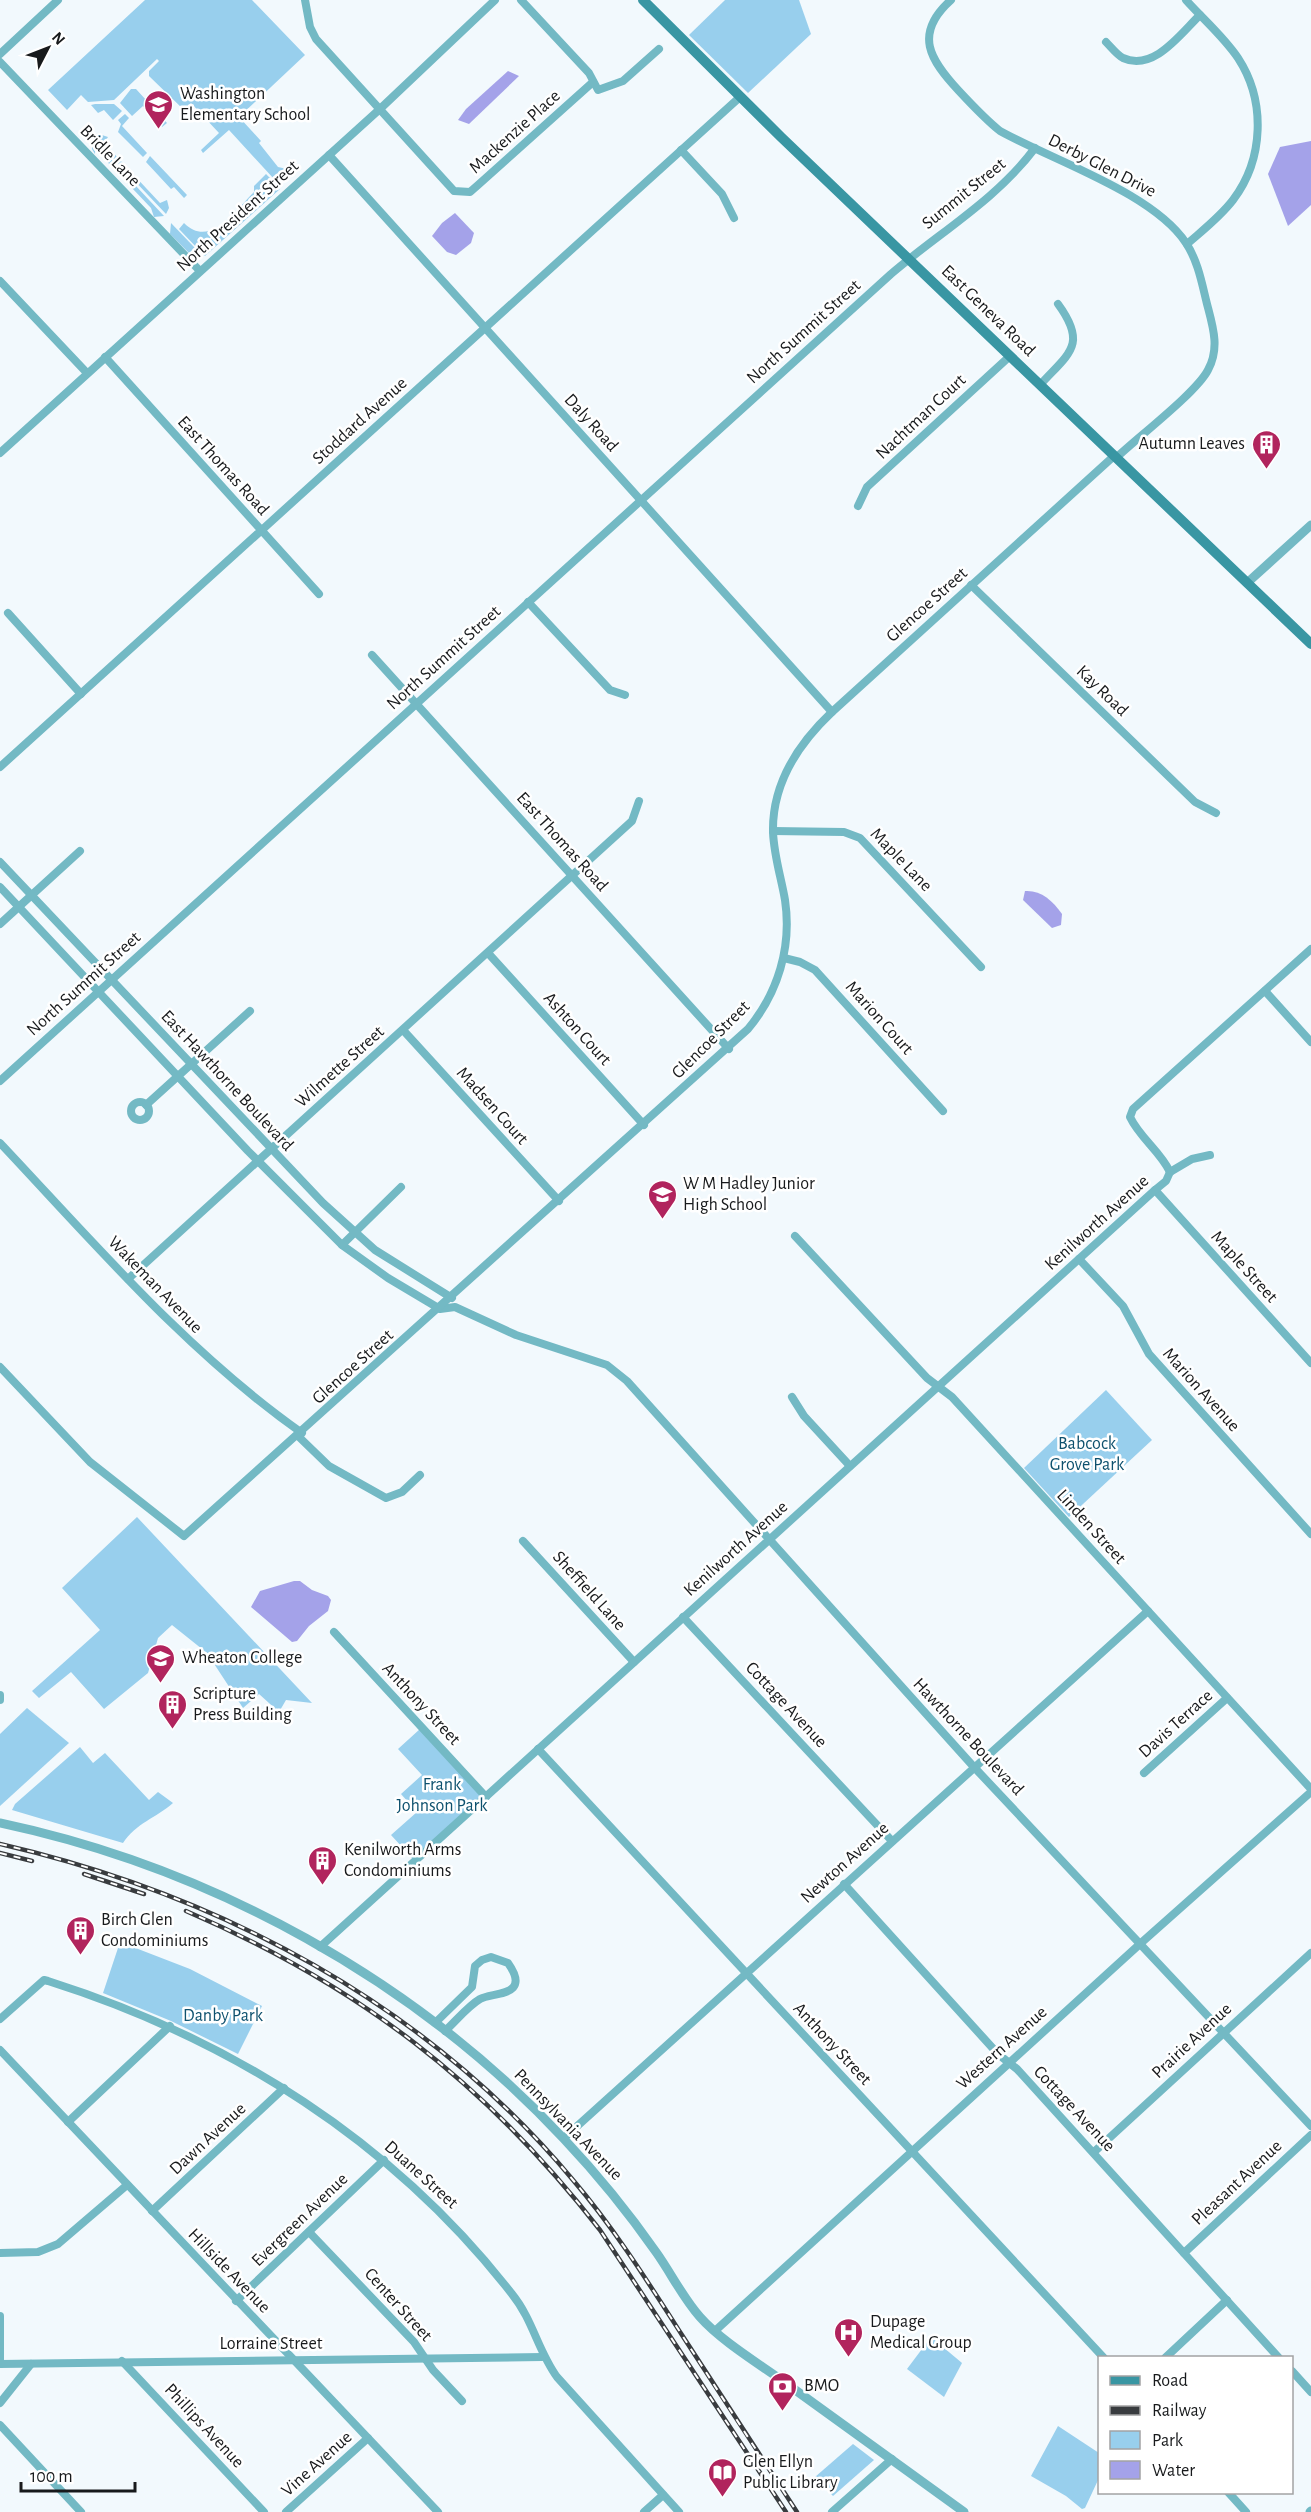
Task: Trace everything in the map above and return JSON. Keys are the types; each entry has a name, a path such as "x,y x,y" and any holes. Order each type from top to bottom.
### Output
{"main road":[{"name":"East Geneva Road","path":"643,0 740,97 1311,644"}],"street":[{"path":"0,54 58,0"},
{"name":"Mackenzie Place","path":"305,0 310,27 316,39 454,191 470,192 593,82"},
{"name":"North President Street","path":"0,453 199,270 381,108 495,0"},
{"path":"521,0 598,90 623,81 659,49"},
{"name":"Derby Glen Drive","path":"951,0 934,20 928,42 935,62 942,73 983,117 1000,131 1145,204 1169,223 1187,244 1213,324 1216,348"},
{"path":"1186,0 1232,50 1245,70 1254,95 1259,132 1251,167 1238,193 1224,211 1187,244"},
{"path":"1106,42 1123,58 1148,59 1160,53 1200,15"},
{"name":"Bridle Lane","path":"0,62 199,270"},
{"name":"Stoddard Avenue","path":"0,767 740,97"},
{"name":"Summit Street","path":"909,258 982,204 1012,177 1035,148"},
{"path":"681,150 722,194 734,218"},
{"name":"Daly Road","path":"329,155 832,712"},
{"name":"North Summit Street","path":"0,1081 909,258"},
{"path":"0,281 87,373"},
{"path":"1040,385 1070,353 1074,339 1071,322 1058,304"},
{"name":"Glencoe Street","path":"0,1367 90,1462 184,1536 452,1299 729,1049 764,1009 777,983 784,958 787,914 777,867 773,831 777,800 788,766 809,734 971,585 1199,382 1208,370 1216,348"},
{"name":"Nachtman Court","path":"858,506 867,487 1010,356"},
{"name":"East Thomas Road","path":"105,357 319,594"},
{"path":"1247,584 1311,525"},
{"name":"Kay Road","path":"971,585 1196,802 1216,813"},
{"path":"528,602 610,690 625,695"},
{"path":"8,613 81,694"},
{"name":"East Thomas Road","path":"372,655 729,1049"},
{"name":"Wilmette Street","path":"128,1279 632,820 639,801"},
{"name":"Maple Lane","path":"773,831 844,832 860,838 981,967"},
{"path":"0,924 80,851"},
{"name":"East Hawthorne Boulevard","path":"0,862 271,1151 354,1232 403,1270 452,1299"},
{"path":"0,887 178,1077 342,1245 388,1278 440,1309"},
{"path":"1210,1155 1192,1159 1170,1172 1164,1160 1136,1129 1130,1117 1133,1109 1311,949"},
{"name":"Ashton Court","path":"488,953 644,1125"},
{"name":"Marion Court","path":"784,958 814,970 943,1111"},
{"path":"1265,991 1311,1042"},
{"path":"146,1105 250,1011"},
{"name":"Madsen Court","path":"403,1030 559,1202"},
{"name":"Wakeman Avenue","path":"0,1143 179,1333 226,1376 302,1432"},
{"name":"Kenilworth Avenue","path":"320,1947 1166,1180 1170,1172"},
{"path":"342,1245 401,1187"},
{"name":"Maple Street","path":"1155,1190 1311,1363"},
{"name":"Linden Street","path":"795,1236 937,1388 952,1396 1311,1791"},
{"name":"Marion Avenue","path":"1079,1259 1123,1306 1149,1354 1311,1534"},
{"name":"Hawthorne Boulevard","path":"440,1309 455,1307 516,1335 607,1365 627,1381 974,1766 1311,2126"},
{"path":"792,1397 804,1416 850,1466"},
{"path":"302,1432 298,1436 329,1466 386,1498 402,1492 420,1475"},
{"name":"Sheffield Lane","path":"523,1541 634,1662"},
{"name":"Newton Avenue","path":"564,2138 1148,1611"},
{"name":"Cottage Avenue","path":"683,1617 891,1841"},
{"name":"Anthony Street","path":"334,1632 486,1797"},
{"name":"Davis Terrace","path":"1144,1773 1227,1698"},
{"name":"Anthony Street","path":"538,1749 1102,2356"},
{"name":"Western Avenue","path":"716,2330 1008,2063 1311,1791"},
{"name":"Pennsylvania Avenue","path":"0,1823 86,1844 216,1894 280,1924 320,1947 376,1981 435,2023 512,2087 564,2138 640,2231 701,2319 964,2512"},
{"name":"Cottage Avenue","path":"844,1884 1008,2063 1017,2069 1094,2152 1277,2356"},
{"name":"Prairie Avenue","path":"1094,2152 1311,1953"},
{"path":"435,2023 472,1987 475,1966 482,1960 491,1957 508,1963 514,1981 511,1989 504,1995 479,2000 446,2031"},
{"name":"Duane Street","path":"0,2019 44,1980 109,2001 170,2026 229,2056 284,2088 384,2160 439,2208 512,2294 531,2320 542,2357 557,2377 679,2512"},
{"path":"68,2122 170,2026"},
{"name":"Hillside Avenue","path":"0,2050 438,2512"},
{"name":"Dawn Avenue","path":"152,2211 284,2088"},
{"name":"Pleasant Avenue","path":"1184,2253 1311,2135"},
{"name":"Evergreen Avenue","path":"236,2301 384,2160"},
{"path":"0,2253 38,2252 58,2244 127,2185"},
{"name":"Center Street","path":"309,2232 414,2342 462,2401"},
{"path":"1168,2356 1227,2300"},
{"path":"0,2316 0,2364"},
{"name":"Lorraine Street","path":"0,2364 542,2357"},
{"name":"Phillips Avenue","path":"122,2361 264,2512"},
{"path":"0,2403 31,2364"},
{"path":"1293,2372 1311,2392"},
{"path":"0,2425 81,2512"},
{"name":"Vine Avenue","path":"286,2512 368,2438"},
{"path":"836,2511 892,2459"},
{"path":"644,2512 663,2494"},
{"path":"1229,2494 1246,2512"}],"green space":[{"path":"145,0 252,0 305,55 239,117 261,141 259,143 278,167 287,169 274,179 229,130 203,153 201,150 219,133 191,103 184,110 149,76 149,71 159,61 157,59 114,100 88,102 81,95 67,110 48,90"},
{"path":"725,0 799,0 811,34 748,93 689,35"},
{"path":"131,89 136,89 167,123 162,127 143,106 132,116 120,103"},
{"path":"114,104 122,111 113,120 104,110 98,113 91,105"},
{"path":"125,114 129,118 122,126 147,153 143,157 118,132 121,124 118,120"},
{"path":"99,134 108,137 104,143 160,203 167,200 169,208 166,214 94,138"},
{"path":"93,140 164,216 154,217 151,208 95,149 95,154 92,149"},
{"path":"150,156 187,195 184,198 174,187 171,189 146,162"},
{"path":"266,174 273,181 198,249 179,229 184,223 194,230 203,232 213,230 230,217 254,192 254,186"},
{"path":"274,182 280,189 205,256 199,250"},
{"path":"171,223 195,248 189,253 170,234"},
{"name":"Babcock Grove Park","path":"1106,1390 1152,1440 1069,1517 1024,1468"},
{"path":"137,1517 312,1703 286,1700 279,1712 259,1694 243,1708 207,1653 172,1625 158,1638 148,1673 104,1709 71,1672 39,1698 32,1691 100,1630 62,1588"},
{"path":"27,1708 69,1743 0,1806 0,1734"},
{"name":"Frank Johnson Park","path":"420,1729 483,1797 414,1860 391,1835 417,1812 401,1794 422,1775 398,1749"},
{"path":"80,1747 93,1763 105,1753 149,1800 158,1792 173,1803 134,1830 123,1843 12,1810 15,1804"},
{"name":"Danby Park","path":"120,1942 190,1969 262,2006 238,2054 171,2021 103,1993"},
{"path":"931,2337 962,2363 944,2397 907,2369"},
{"path":"1058,2426 1098,2452 1098,2480 1085,2508 1082,2509 1066,2496 1031,2476"},
{"path":"853,2444 874,2460 833,2496 815,2477"}],"water":[{"path":"508,71 519,76 469,124 458,120 466,109"},
{"path":"1311,141 1311,205 1288,226 1268,174 1280,147"},
{"path":"455,213 474,233 471,243 456,255 447,252 432,236 442,223"},
{"path":"1025,891 1036,892 1050,900 1062,914 1061,925 1052,928 1023,900"},
{"path":"300,1581 312,1590 328,1596 331,1600 328,1611 309,1626 297,1641 292,1642 251,1607 260,1591"}],"railway":[{"path":"0,1844 82,1866 162,1893 240,1926 314,1965 385,2010 453,2060 515,2117 573,2180 603,2217 797,2512"},
{"path":"0,1853 32,1861"},
{"path":"84,1874 144,1894"},
{"path":"186,1911 307,1971 362,2005 464,2084 511,2128 600,2230 786,2512"}],"place":[{"name":"Washington Elementary School","path":"159,130"},
{"name":"Autumn Leaves","path":"1266,470"},
{"name":"W M Hadley Junior High School","path":"662,1220"},
{"name":"Wheaton College","path":"161,1684"},
{"name":"Scripture Press Building","path":"172,1730"},
{"name":"Kenilworth Arms Condominiums","path":"323,1886"},
{"name":"Birch Glen Condominiums","path":"80,1956"},
{"name":"Dupage Medical Group","path":"849,2358"},
{"name":"BMO","path":"783,2412"},
{"name":"Glen Ellyn Public Library","path":"722,2498"}]}
